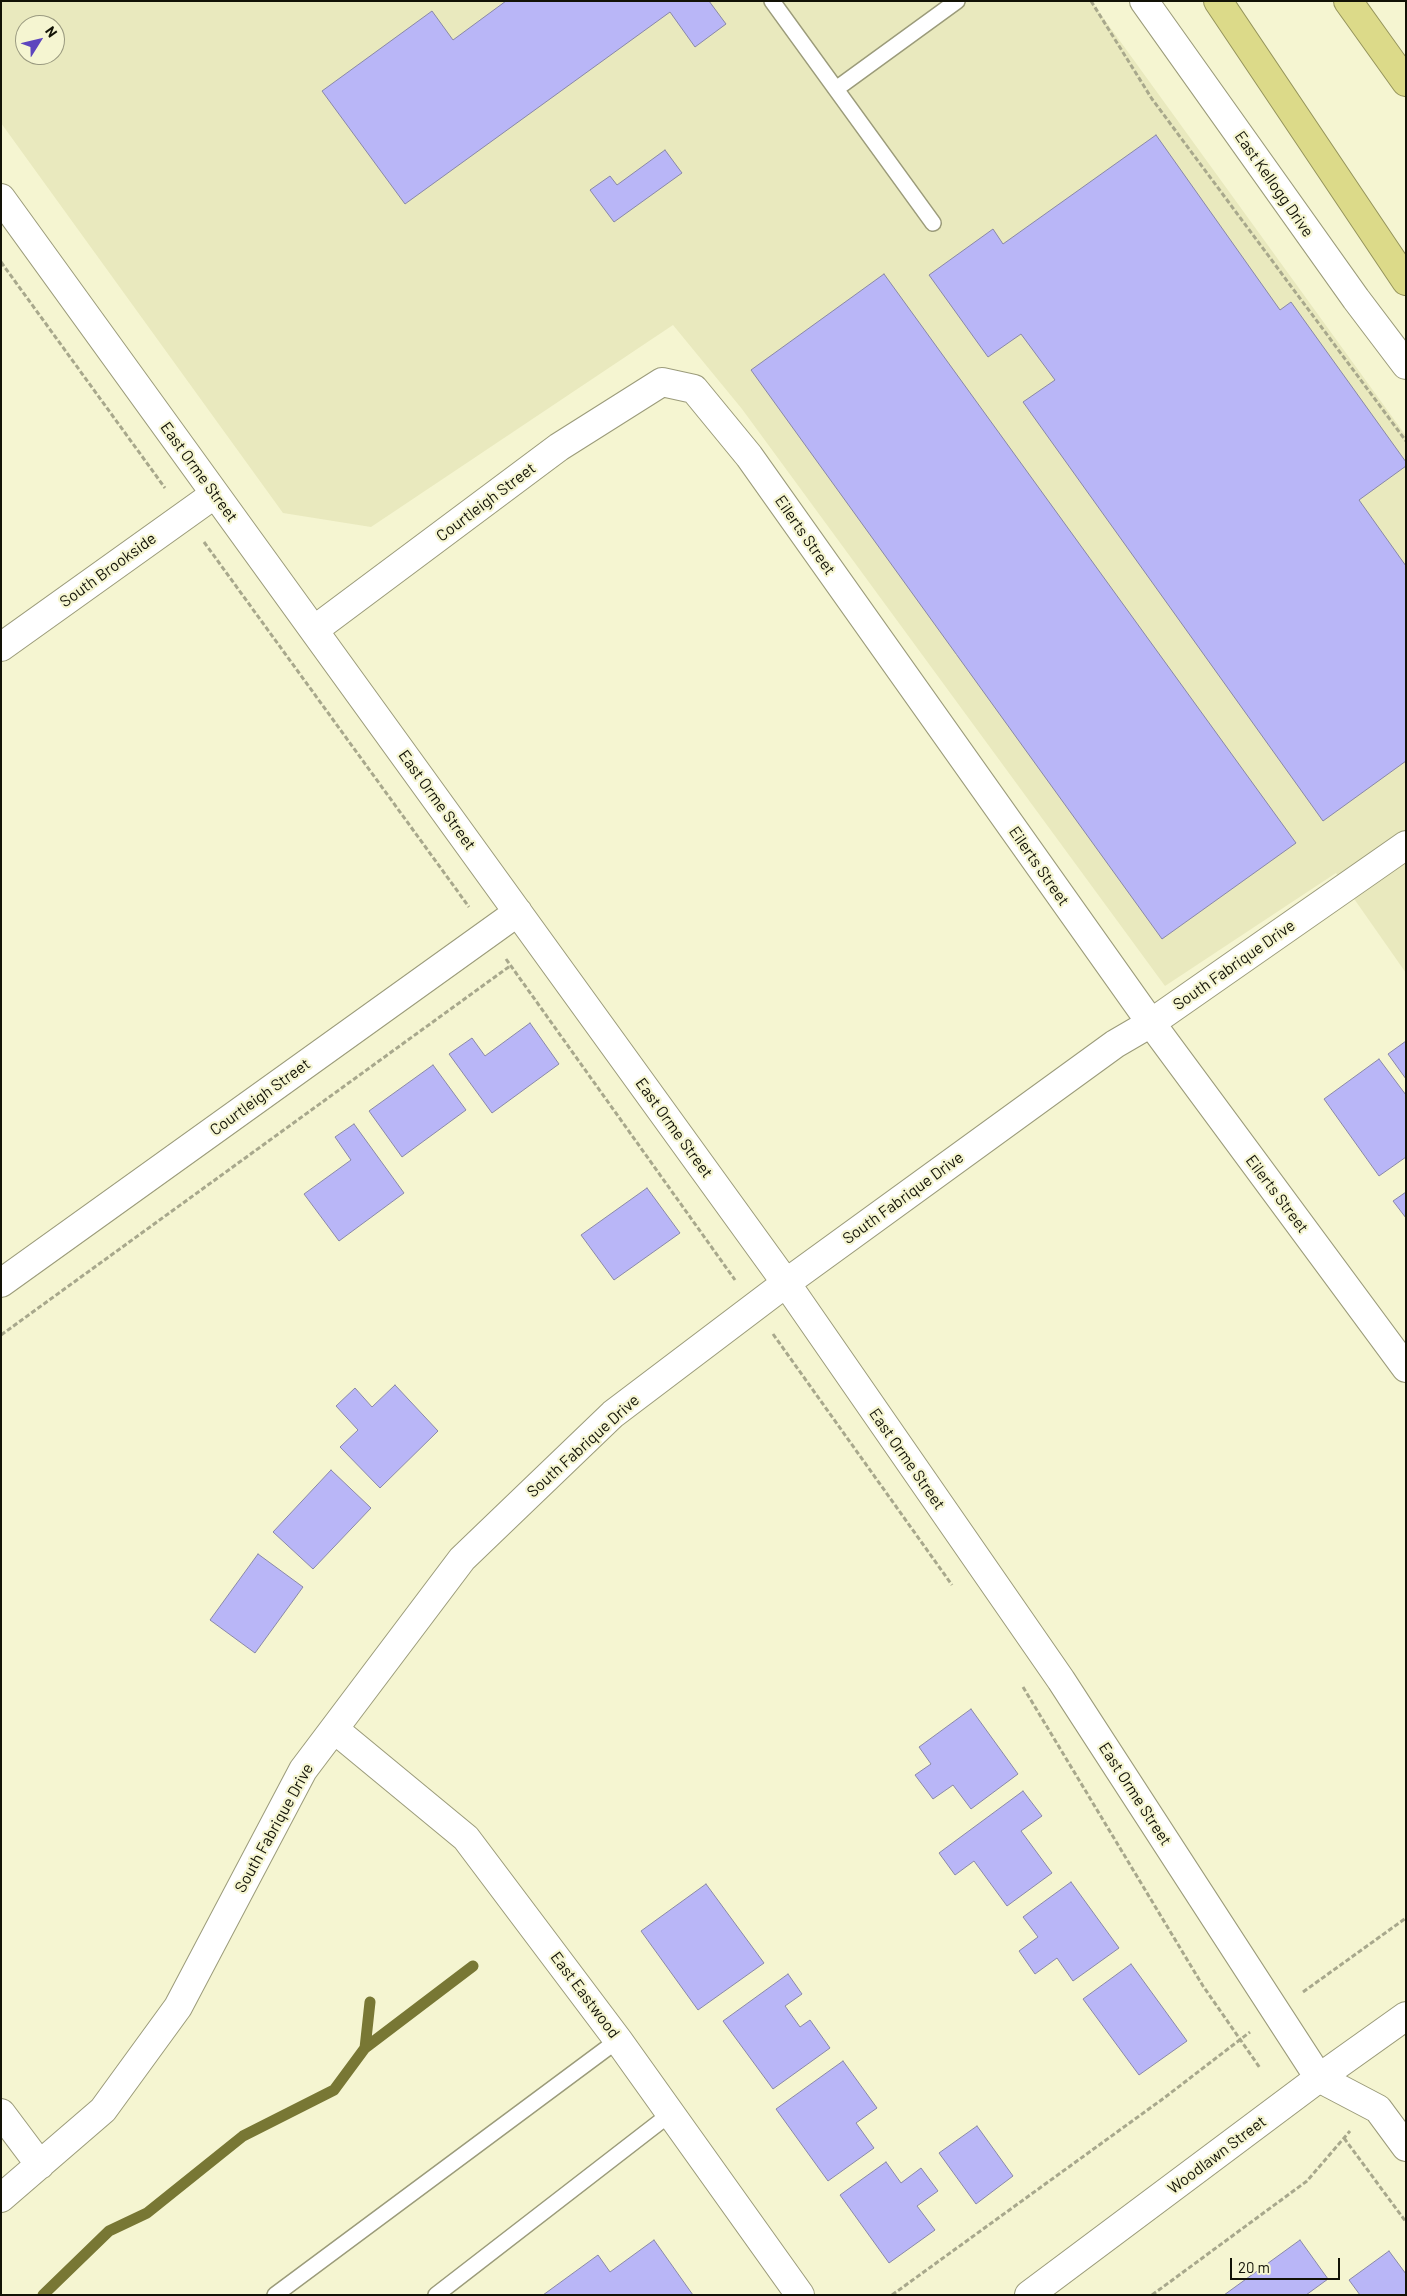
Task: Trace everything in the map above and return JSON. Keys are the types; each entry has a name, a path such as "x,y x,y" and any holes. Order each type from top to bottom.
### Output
{"highway":[{"path":"1218,1 1406,281"},
{"path":"1348,1 1406,82"}],"street":[{"name":"East Kellogg Drive","path":"1144,1 1356,299 1406,365"},
{"name":"East Orme Street","path":"1,198 786,1283 1060,1680 1319,2078"},
{"name":"Courtleigh Street","path":"314,630 559,447 662,382"},
{"name":"Eilerts Street","path":"662,382 694,389 750,456 1151,1023 1406,1368"},
{"name":"South Brookside","path":"1,647 215,494"},
{"name":"South Fabrique Drive","path":"1,2198 103,2110 178,2007 303,1770 462,1559 613,1414 754,1307 1115,1044 1151,1023 1406,845"},
{"name":"Courtleigh Street","path":"1,1283 518,912"},
{"name":"East Eastwood","path":"334,1729 466,1838 618,2040 800,2295"},
{"name":"Woodlawn Street","path":"1029,2295 1319,2078 1406,2016"},
{"path":"1319,2078 1378,2109 1406,2147"},
{"path":"1,2112 40,2165"}],"lane":[{"path":"772,1 933,223"},
{"path":"836,89 957,1"},
{"path":"275,2295 618,2040"},
{"path":"436,2295 670,2114"}],"path":[{"path":"1091,1 1152,99 1406,441"},
{"path":"1,262 488,934 955,1590"},
{"path":"1,1335 510,966"},
{"path":"1018,1679 1203,1986 1260,2068"},
{"path":"892,2295 1156,2104 1276,2012 1406,1918"},
{"path":"1152,2295 1307,2182 1354,2126 1378,2109"},
{"path":"1344,2138 1406,2222"}],"shaded area":[{"path":"1,1 1091,1 1406,436 1406,973 1336,873 1165,986 742,409 673,325 371,527 283,513 1,123"}],"building":[{"path":"506,1 709,1 726,24 695,47 670,12 405,204 322,91 432,11 453,40"},
{"path":"1156,135 1280,310 1291,302 1406,462 1406,466 1359,500 1406,566 1406,761 1323,821 1023,402 1055,380 1021,334 988,357 929,275 993,229 1003,244"},
{"path":"665,150 682,173 614,222 590,190 610,176 617,185"},
{"path":"884,274 1296,843 1162,939 751,370"},
{"path":"530,1023 559,1064 492,1113 449,1054 472,1038 485,1056"},
{"path":"1406,1041 1406,1079 1388,1054"},
{"path":"1379,1059 1406,1095 1406,1157 1379,1176 1324,1099"},
{"path":"433,1065 466,1110 402,1157 369,1111"},
{"path":"354,1124 404,1193 339,1241 304,1194 351,1160 335,1137"},
{"path":"647,1188 680,1233 614,1280 581,1235"},
{"path":"1406,1192 1406,1218 1393,1201"},
{"path":"395,1385 438,1431 380,1488 340,1447 358,1430 336,1406 355,1388 372,1407"},
{"path":"331,1470 371,1508 313,1569 273,1532"},
{"path":"258,1554 303,1587 255,1653 210,1620"},
{"path":"971,1709 1018,1774 971,1809 953,1785 933,1799 915,1775 931,1764 919,1747"},
{"path":"1023,1791 1042,1816 1021,1831 1052,1873 1007,1906 974,1861 955,1875 939,1853"},
{"path":"1071,1882 1119,1948 1073,1981 1057,1958 1035,1974 1019,1951 1038,1937 1023,1917"},
{"path":"706,1884 764,1963 698,2010 641,1931"},
{"path":"1131,1964 1187,2041 1139,2075 1083,1999"},
{"path":"788,1974 802,1994 785,2006 800,2027 810,2020 830,2048 773,2089 723,2021"},
{"path":"843,2061 877,2108 856,2123 874,2148 828,2181 776,2109"},
{"path":"977,2126 1013,2176 976,2204 939,2153"},
{"path":"886,2162 901,2183 921,2168 938,2191 917,2206 935,2230 889,2263 840,2195"},
{"path":"654,2240 693,2295 543,2295 598,2255 610,2272"},
{"path":"1300,2240 1328,2279 1306,2295 1224,2295"},
{"path":"1389,2251 1406,2274 1406,2295 1360,2295 1349,2280"}],"waterway":[{"path":"365,2048 473,1966"},
{"path":"43,2295 109,2231 147,2213 243,2136 334,2090 365,2048 370,2002"}]}
